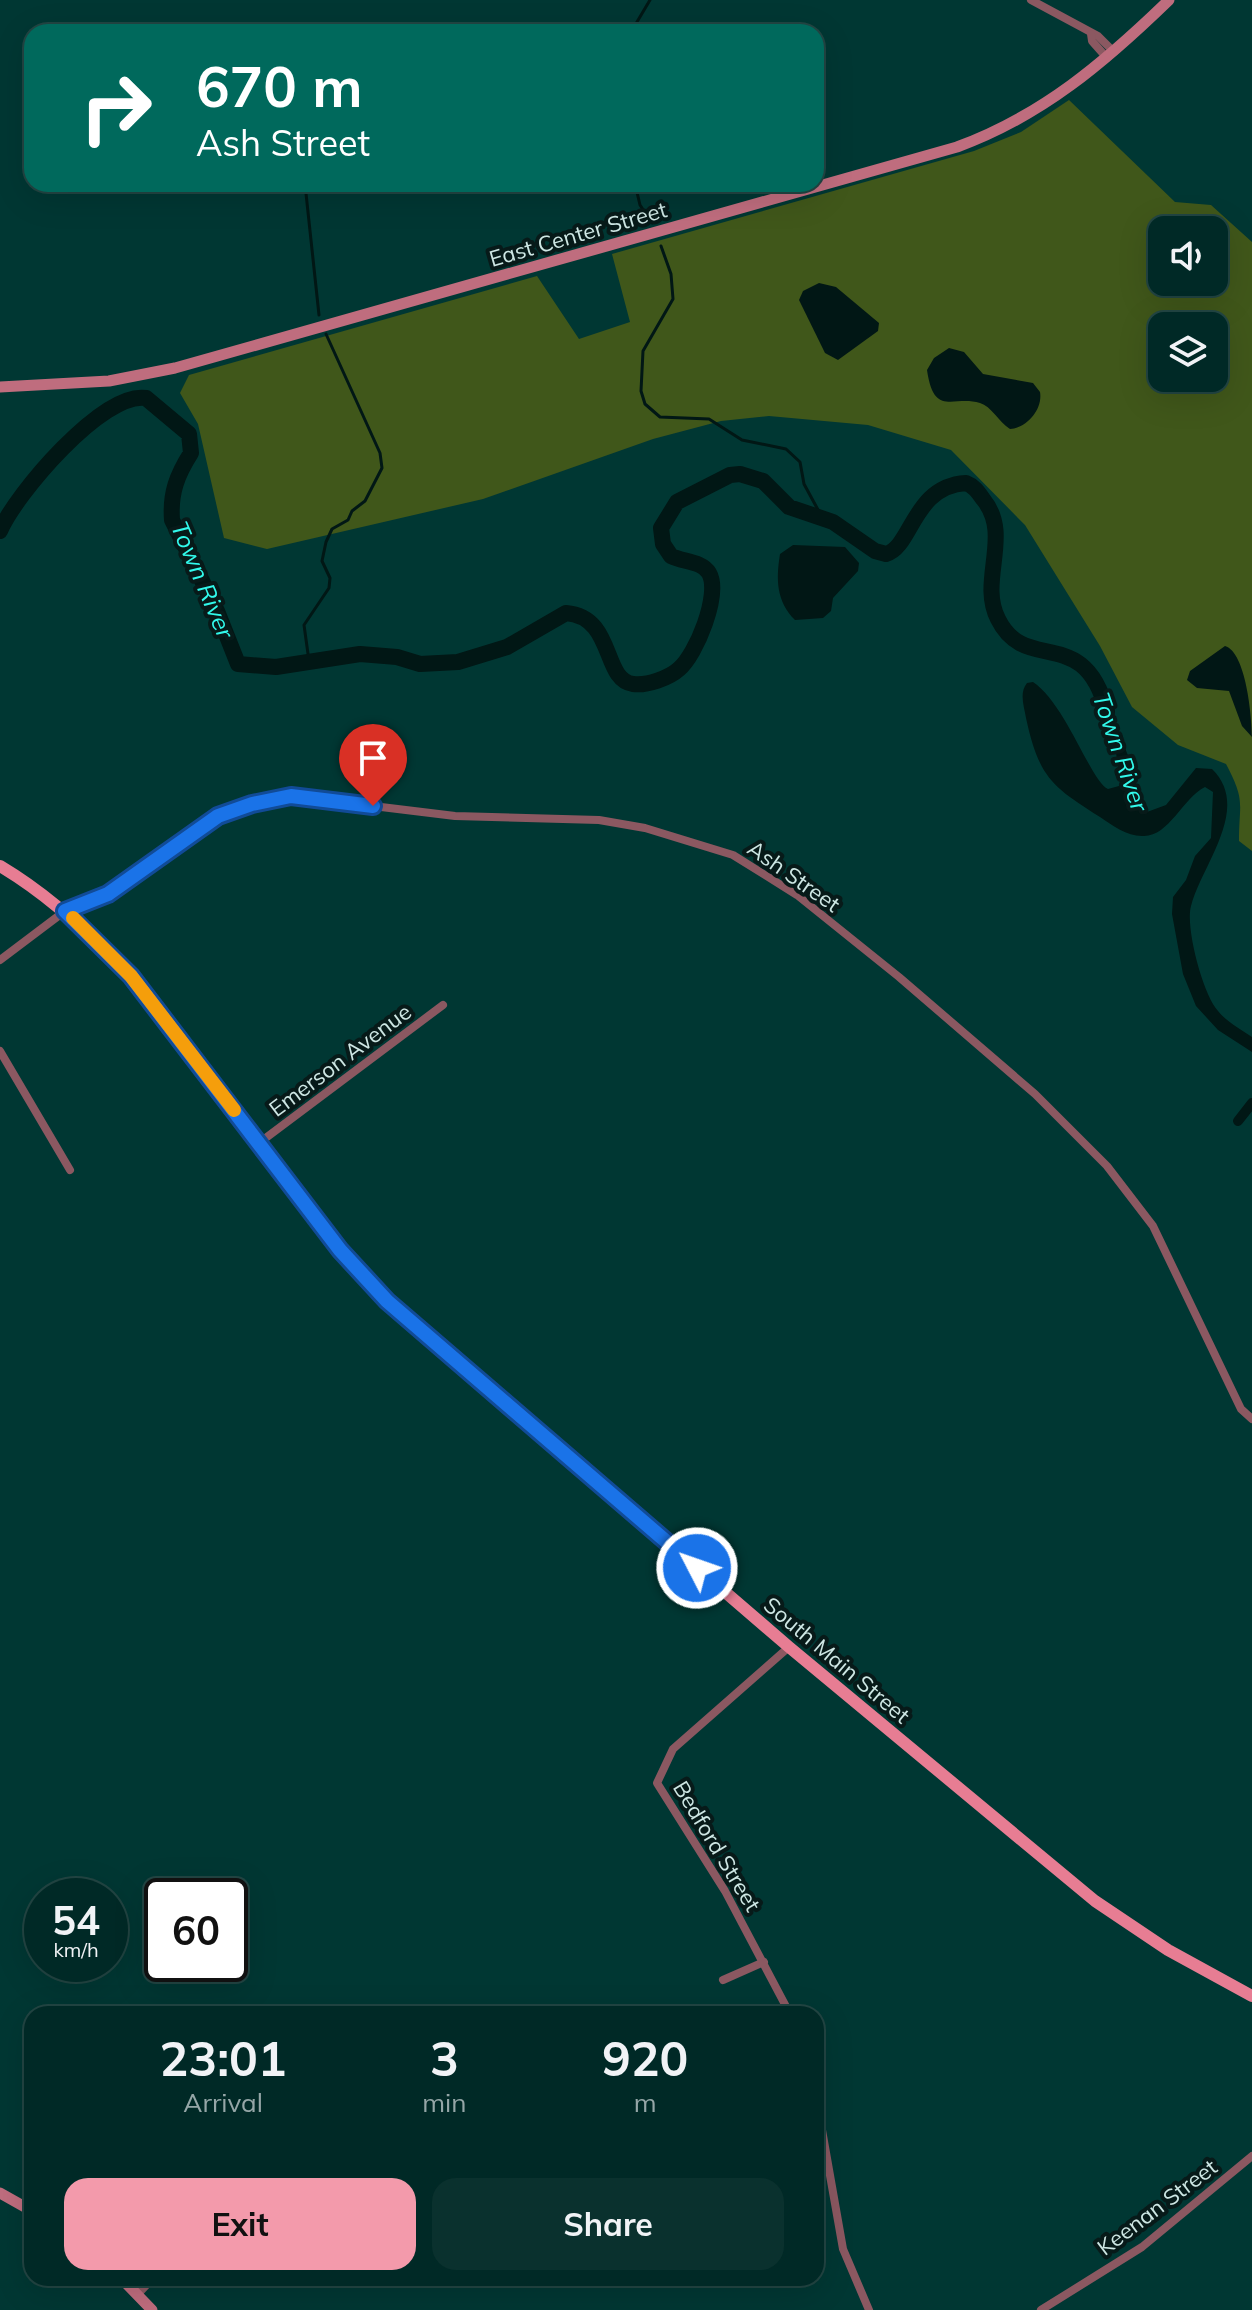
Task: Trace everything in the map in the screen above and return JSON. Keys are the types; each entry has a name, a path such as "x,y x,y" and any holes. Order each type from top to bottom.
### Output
{"main road":[{"name":"East Center Street","path":"824,185 938,153 1019,121 1111,55 1169,0"},
{"name":"East Center Street","path":"0,387 98,382 158,373 800,192"},
{"name":"South Main Street","path":"0,866 65,911 131,976 340,1250 387,1301 789,1647 1095,1901 1168,1950 1252,1996"},
{"path":"0,2193 24,2206"},
{"path":"130,2286 152,2310"}],"street":[{"path":"1031,0 1065,15 1091,34 1092,41 1111,55"},
{"name":"Ash Street","path":"0,960 65,911 108,894 218,816 291,796 455,816 599,820 645,828 733,855 797,895 899,977 1035,1094 1107,1166 1153,1226 1241,1409 1252,1419"},
{"name":"Emerson Avenue","path":"259,1143 443,1005"},
{"path":"0,1051 70,1170"},
{"name":"Bedford Street","path":"786,2006 725,1891 657,1783 673,1749 789,1647"},
{"path":"723,1980 764,1962"},
{"path":"824,2141 843,2249 869,2310"},
{"name":"Keenan Street","path":"1041,2310 1142,2247 1252,2156"},
{"path":"138,2294 146,2286"}],"green space":[{"path":"1069,100 1175,202 1211,205 1223,216 1148,216 1148,296 1228,296 1228,220 1252,242 1252,851 1239,841 1239,795 1226,764 1178,745 1132,707 1100,646 1025,525 951,450 868,425 769,416 721,421 653,439 483,499 267,549 224,538 198,424 180,393 189,375 537,276 579,339 630,322 612,254 974,151 1021,132"}],"water":[{"path":"819,283 836,287 879,323 878,331 838,360 825,353 799,300 803,291"},
{"path":"949,348 964,352 983,374 1033,383 1040,392 1040,398 1036,411 1028,421 1010,429 980,403 946,402 934,394 927,370 934,358"},
{"path":"793,545 845,547 859,563 858,571 833,598 831,611 823,618 795,620 784,605 778,581 780,554"},
{"path":"1225,646 1232,651 1243,672 1252,737 1242,726 1229,691 1197,688 1187,680 1190,671"},
{"path":"1033,682 1056,707 1094,772 1108,789 1119,786 1120,779 1102,691 1129,758 1138,801 1147,812 1166,805 1196,768 1212,769 1223,784 1227,801 1226,818 1191,906 1191,929 1201,976 1212,1003 1225,1019 1252,1037 1252,1052 1218,1030 1196,1006 1183,974 1172,914 1173,897 1186,880 1195,856 1211,838 1213,792 1205,787 1197,792 1161,830 1153,834 1138,836 1115,827 1058,788 1042,767 1031,738 1023,700 1027,683"}],"waterway":[{"path":"636,24 650,0"},
{"path":"306,192 319,315"},
{"path":"637,192 640,205 652,223"},
{"path":"661,246 671,274 673,299 643,351 641,391 645,404 660,417 709,419 742,440 786,449 800,462 804,484 823,519"},
{"path":"309,661 304,625 329,588 330,578 322,561 326,542 332,529 348,520 352,511 365,501 382,468 380,453 326,334"},
{"name":"Town River","path":"0,531 23,494 62,448 107,411 128,400 146,398 189,434 191,453 176,485 172,520 217,611 238,664 276,667 360,654 397,657 420,664 458,662 507,647 566,613 582,617 593,625 623,680 645,684 670,675 686,662 705,624 712,595 712,583 706,569 671,556 663,544 661,528 677,502 730,475 740,474 763,481 789,507 833,522 875,551 886,554 895,549 924,505 935,494 966,483 983,499 995,528 991,589 998,619 1010,636 1024,645 1070,658 1084,668 1097,685 1107,712"},
{"path":"1238,1121 1252,1103"}],"slow traffic":[{"path":"73,918 131,976 234,1110"}],"route":[{"path":"373,806 291,796 252,804 218,816 108,894 65,911 131,976 340,1250 387,1301 697,1568"}]}
